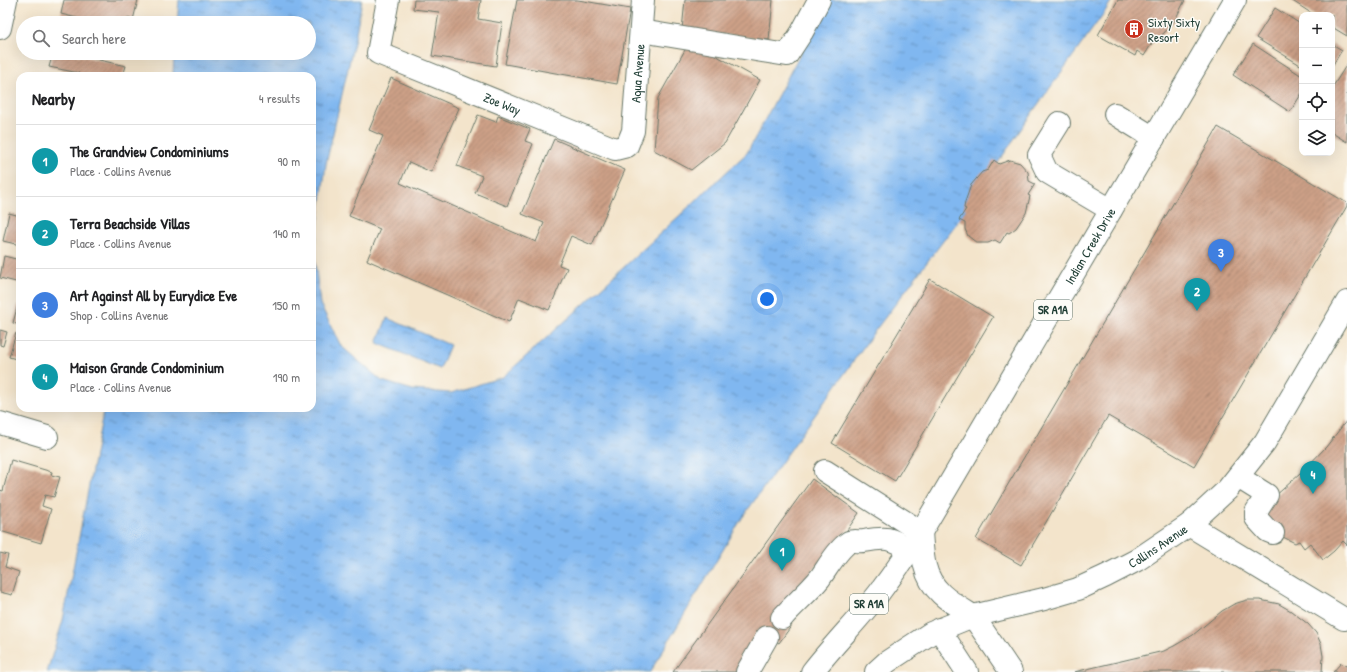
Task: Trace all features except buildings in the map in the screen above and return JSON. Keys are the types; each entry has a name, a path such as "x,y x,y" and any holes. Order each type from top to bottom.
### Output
{"main road":[{"path":"0,28 6,0"},
{"name":"Zoe Way","path":"388,0 378,53 615,149 627,146"},
{"name":"Aqua Avenue","path":"627,146 633,132 643,0"},
{"path":"641,31 787,55 802,32 819,0"},
{"name":"Indian Creek Drive","path":"915,541 1235,0"},
{"path":"1115,114 1154,138"},
{"path":"1059,123 1039,155 1047,172 1111,210"},
{"name":"Collins Avenue","path":"876,672 887,662 910,646 939,629 973,616 1044,600 1078,589 1137,560 1189,525 1227,490 1265,442 1347,302"},
{"path":"0,423 47,437"},
{"path":"825,471 915,541 929,579 934,587 943,596 973,616 1011,672"},
{"path":"1238,477 1267,495 1256,512 1256,518 1268,531 1273,533"},
{"path":"1189,525 1344,620"},
{"path":"782,618 815,583 846,544 851,541 882,538 915,541"},
{"name":"SR A1A","path":"812,672 879,593 915,541"},
{"path":"939,629 967,672"},
{"path":"748,672 767,637"}],"water":[{"path":"179,0 362,0 355,38 326,164 316,238 316,72 173,72 174,60 316,60 316,16 178,16"},
{"path":"829,0 1112,0 956,224 874,332 742,518 650,672 47,672 63,620 103,412 316,412 316,270 320,304 341,346 382,381 413,390 451,393 503,377 747,153"},
{"path":"387,318 450,345 440,369 377,343"}],"place":[{"name":"Sixty Sixty Resort","path":"1134,29"},
{"name":"Art Against All by Eurydice Eve","path":"1221,272"},
{"name":"Terra Beachside Villas","path":"1197,311"},
{"name":"Maison Grande Condominium","path":"1313,494"},
{"name":"The Grandview Condominiums","path":"782,571"}]}
